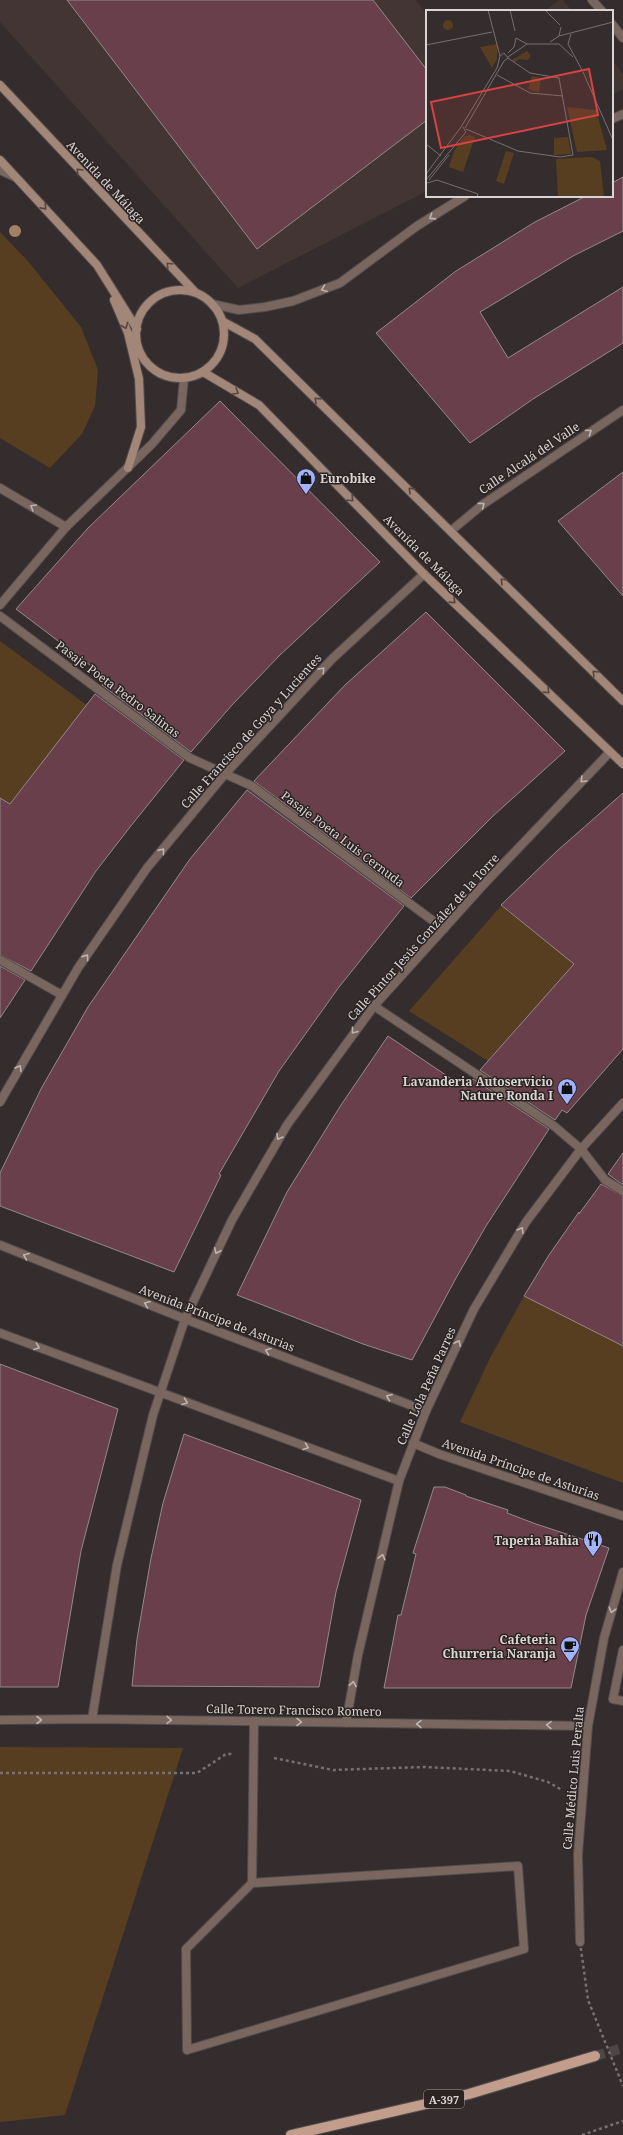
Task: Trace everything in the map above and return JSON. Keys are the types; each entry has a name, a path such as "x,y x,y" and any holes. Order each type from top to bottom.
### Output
{"main road":[{"name":"Avenida de Málaga","path":"0,86 196,293"},
{"path":"0,160 98,265 137,329"},
{"path":"105,277 128,333 139,380 141,426 128,468"},
{"path":"176,291 196,293 212,304 222,320 224,335 222,349 214,362 203,372 184,378 171,377 159,373 149,365 141,354 137,342 137,329 140,316 148,305 158,297 176,291"},
{"path":"222,320 255,339 452,530 623,700"},
{"name":"Avenida de Málaga","path":"203,372 259,405 424,574 623,764"},
{"name":"A-397","path":"292,2135 469,2094 595,2056"}],"street":[{"path":"592,0 601,10"},
{"path":"613,25 623,38"},
{"path":"613,119 623,114"},
{"path":"0,170 18,178"},
{"path":"212,304 239,310 265,307 292,302 340,283 417,226 463,197"},
{"path":"0,605 66,527 152,444 181,410 184,378"},
{"name":"Calle Alcalá del Valle","path":"452,530 482,505 623,410"},
{"path":"0,488 66,527"},
{"name":"Calle Francisco de Goya y Lucientes","path":"0,1102 78,968 147,868 225,774 332,659 424,574"},
{"name":"Pasaje Poeta Pedro Salinas","path":"0,616 190,758 225,774"},
{"name":"Calle Pintor Jesús González de la Torre","path":"92,1719 117,1565 160,1392 185,1319 232,1220 286,1125 374,1006 610,752"},
{"name":"Pasaje Poeta Luis Cernuda","path":"225,774 252,786 444,929"},
{"path":"0,960 62,995"},
{"path":"374,1006 554,1126 580,1149 605,1180 623,1191"},
{"name":"Calle Lola Peña Parres","path":"346,1723 358,1655 399,1481 426,1411 474,1309 526,1222 580,1149 623,1103"},
{"name":"Avenida Príncipe de Asturias","path":"0,1245 185,1319 426,1411"},
{"path":"0,1333 399,1481"},
{"name":"Avenida Príncipe de Asturias","path":"413,1442 439,1454 623,1516"},
{"name":"Calle Médico Luis Peralta","path":"580,1942 578,1854 588,1726 604,1638 623,1572"},
{"path":"623,1650 613,1699 623,1701"},
{"name":"Calle Torero Francisco Romero","path":"0,1720 92,1719 588,1726"},
{"path":"252,1883 518,1866 524,1949 187,2050 186,1949 252,1883 254,1722"}],"path":[{"path":"0,1773 196,1773 226,1754 253,1753 334,1770 424,1767 510,1771 548,1782 582,1801"},
{"path":"580,1942 588,2000 623,2086"},
{"path":"582,2135 623,2121"}],"shaded area":[{"path":"0,0 416,0 426,14 426,192 238,288 0,22"},
{"path":"559,0 563,0 571,10 546,10"},
{"path":"613,61 623,74 623,89 613,94"},
{"path":"0,232 27,260 81,327 98,370 95,406 82,434 50,468 0,438"},
{"path":"0,641 88,706 10,804 0,798"},
{"path":"501,906 575,964 488,1061 409,1011"},
{"path":"524,1296 623,1346 623,1483 460,1422 489,1360"},
{"path":"0,1747 183,1748 65,2115 0,2122"}],"building":[{"path":"67,0 373,0 426,69 426,121 257,249"},
{"path":"623,177 623,231 573,256 480,312 508,358 623,287 623,343 533,399 470,443 376,333 456,271 535,222 584,197 613,197 613,182"},
{"path":"220,401 380,562 280,655 232,705 191,752 102,685 107,678 16,609 88,528"},
{"path":"623,472 623,596 558,521"},
{"path":"426,612 565,751 493,816 411,898 254,781 345,685"},
{"path":"95,694 184,760 96,871 31,971 0,955 0,798 10,804"},
{"path":"247,790 404,906 339,987 279,1071 219,1174 221,1175 174,1272 0,1206 0,1173 42,1087 88,1007 190,859"},
{"path":"623,793 623,1049 567,1113 562,1110 555,1120 480,1070 574,964 501,905 557,851"},
{"path":"0,966 25,980 0,1018"},
{"path":"388,1036 465,1088 473,1079 549,1129 486,1226 412,1360 363,1344 237,1295 287,1192 341,1105"},
{"path":"623,1153 623,1185 608,1174"},
{"path":"601,1184 623,1196 623,1346 524,1296 549,1255 579,1212 579,1214"},
{"path":"0,1364 118,1409 81,1551 58,1687 0,1687"},
{"path":"184,1434 361,1500 336,1592 319,1687 132,1686 137,1639 151,1558 163,1503"},
{"path":"434,1487 445,1487 466,1496 508,1510 507,1513 536,1524 609,1548 586,1615 571,1688 384,1688 398,1615 401,1615 416,1554 413,1553"}],"tunnel":[{"path":"595,2056 623,2048"}],"place":[{"name":"Eurobike","path":"306,495"},
{"name":"Lavanderia Autoservicio Nature Ronda I","path":"567,1105"},
{"name":"Taperia Bahia","path":"593,1557"},
{"name":"Cafeteria Churreria Naranja","path":"570,1663"}]}
